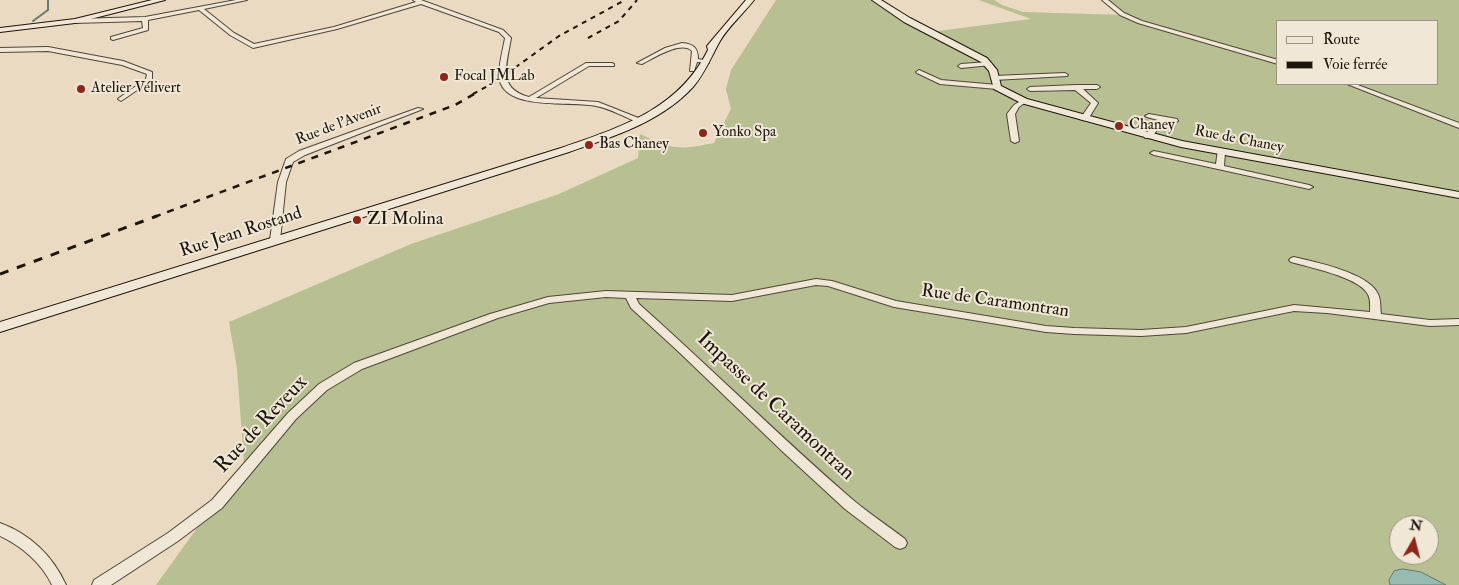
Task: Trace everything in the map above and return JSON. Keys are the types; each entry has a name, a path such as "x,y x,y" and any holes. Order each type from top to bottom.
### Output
{"main road":[{"path":"0,30 75,21 161,0"},
{"name":"Rue Jean Rostand","path":"639,120 663,103 750,0"},
{"path":"876,0 907,20 968,50 989,64 994,73 995,82"},
{"name":"Rue Jean Rostand","path":"0,327 493,171 639,120 665,109 680,96 700,61"},
{"name":"Rue de Chaney","path":"995,82 1024,101 1148,136 1221,152 1459,195"}],"street":[{"path":"75,21 146,19 244,0"},
{"path":"1105,0 1122,14 1140,22 1276,61"},
{"path":"202,9 232,34 253,46 335,28 419,1 501,31 508,38 502,76 504,85 512,92 529,99 599,105 639,120"},
{"path":"113,38 146,29 146,19"},
{"path":"640,63 673,47 684,45 692,47 700,61"},
{"path":"0,50 48,49 123,63 150,73 149,80 121,99"},
{"path":"529,99 588,64 612,65"},
{"path":"961,66 989,64"},
{"path":"919,72 940,82 995,82 1066,75"},
{"path":"1353,85 1459,126"},
{"path":"1076,87 1095,103 1084,119"},
{"path":"1030,89 1098,87"},
{"path":"1015,141 1011,114 1016,106 1024,101"},
{"name":"Rue de l'Avenir","path":"275,240 282,182 289,161 302,153 420,109"},
{"path":"1149,116 1174,121"},
{"path":"1148,136 1162,119"},
{"path":"1220,168 1221,152"},
{"path":"1154,153 1309,187"},
{"path":"1294,260 1356,280 1368,287 1373,295 1376,317"},
{"name":"Rue de Caramontran","path":"529,304 584,295 630,294 732,298 807,282 823,282 894,304 1046,329 1093,332 1186,330 1294,308 1327,310 1430,323 1459,322"},
{"name":"Impasse de Caramontran","path":"630,294 635,306 678,344 786,448 850,505 900,543"},
{"name":"Rue de Reveux","path":"99,585 173,537 217,504 292,416 323,387 358,366 529,304"},
{"path":"0,529 12,534 47,563 59,585"}],"green space":[{"path":"776,0 873,0 930,32 1031,19 979,0 994,0 1002,5 1023,12 1125,15 1109,0 1459,0 1459,585 156,585 244,463 237,368 229,322 411,244 559,194 638,158 640,134 676,147 692,147 714,143 731,109 726,89 731,70"}],"water":[{"path":"1403,569 1421,572 1446,585 1390,585 1389,580 1394,571"}],"waterway":[{"path":"33,21 48,10 48,0"}],"railway":[{"path":"473,94 495,82 559,36 625,0"},
{"path":"588,38 619,21 637,0"},
{"path":"154,217 455,105 476,93"},
{"path":"0,274 157,216"}],"place":[{"name":"Focal JMLab","path":"444,77"},
{"name":"Atelier Vélivert","path":"81,89"},
{"name":"Chaney","path":"1119,126"},
{"name":"Yonko Spa","path":"703,133"},
{"name":"Bas Chaney","path":"589,145"},
{"name":"ZI Molina","path":"357,220"}]}
